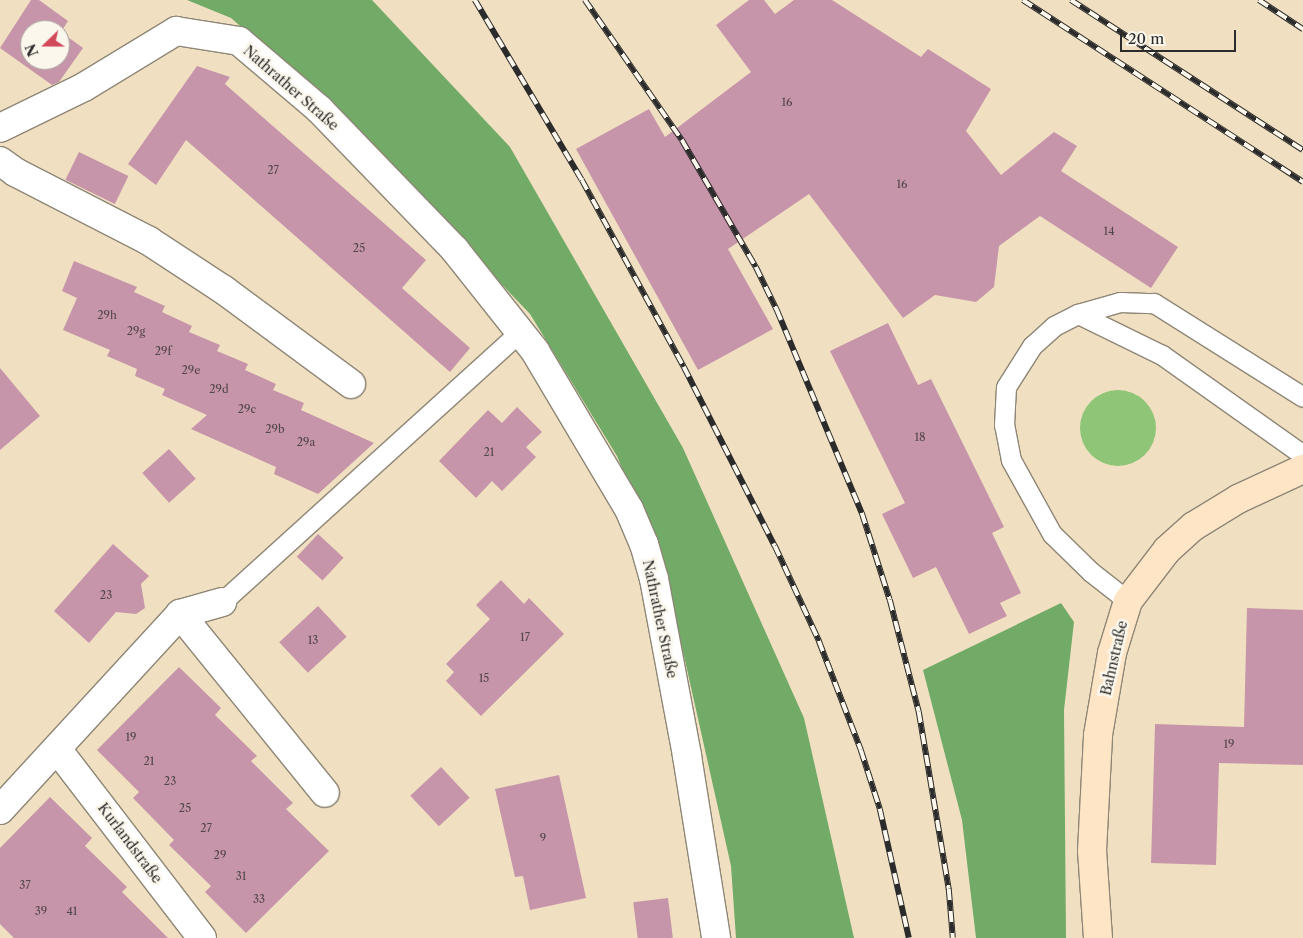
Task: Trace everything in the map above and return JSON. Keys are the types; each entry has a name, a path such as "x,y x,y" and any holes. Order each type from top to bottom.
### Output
{"main road":[{"name":"Bahnstraße","path":"1098,938 1092,852 1098,735 1112,653 1128,601 1167,550 1194,526 1238,499 1303,469"}],"street":[{"name":"Nathrather Straße","path":"0,128 84,87 176,31 238,41 320,110 455,250 534,351 629,509 644,544 654,579 687,756 716,938"},
{"path":"0,160 15,172 157,247 224,290 351,384"},
{"path":"0,810 180,614 222,602"},
{"path":"180,614 325,793"},
{"name":"Kurlandstraße","path":"58,749 202,938"}],"lane":[{"path":"1128,601 1091,572 1052,534 1011,460 1005,434 1003,410 1006,387 1017,366 1032,346 1054,326 1078,314 1120,302 1154,303 1303,398"},
{"path":"1078,314 1162,355 1303,454"},
{"path":"222,602 520,332"}],"green space":[{"path":"187,0 372,0 510,147 683,448 804,718 854,938 736,938 731,866 665,571 617,456 530,314 329,103 231,18"},
{"path":"1111,390 1125,390 1139,396 1150,407 1156,421 1153,443 1145,455 1125,466 1111,466 1097,460 1086,449 1080,435 1080,421 1086,407 1097,396"},
{"path":"1061,603 1074,622 1064,710 1066,938 976,938 962,820 923,670"}],"building":[{"path":"31,0 39,0 67,20 20,20 20,62 0,48"},
{"path":"749,0 764,0 775,14 794,0 832,0 921,57 928,49 991,89 966,131 1001,175 1054,132 1077,146 1061,171 1178,247 1151,288 1040,216 999,246 994,287 976,302 935,295 903,318 809,194 728,249 773,329 698,370 576,149 649,109 665,137 751,72 716,25"},
{"path":"70,39 83,48 70,66"},
{"path":"197,66 230,77 225,84 426,260 402,288 470,348 450,372 186,140 156,185 128,164"},
{"path":"31,70 67,70 59,82 52,85"},
{"path":"79,152 128,176 115,204 65,180"},
{"path":"74,261 137,287 134,292 165,306 162,312 192,326 189,332 220,345 217,351 248,364 245,370 276,384 273,390 304,403 301,410 374,443 318,494 274,474 276,467 191,429 207,415 162,395 165,389 135,376 137,369 107,356 110,350 63,330 77,298 62,291"},
{"path":"888,323 918,385 931,379 1004,527 992,533 1021,593 1000,603 1007,616 969,634 936,567 913,578 882,514 905,503 830,351"},
{"path":"0,368 40,416 0,450"},
{"path":"517,407 542,432 526,447 536,457 502,491 492,481 476,498 439,461 488,410 502,423"},
{"path":"169,449 196,479 169,503 142,473"},
{"path":"318,534 344,558 322,581 297,557"},
{"path":"113,544 149,576 141,584 145,608 136,614 116,612 89,643 54,611"},
{"path":"501,580 524,604 529,598 564,634 481,716 446,681 454,672 446,664 490,619 476,605"},
{"path":"318,606 347,637 308,673 279,642"},
{"path":"1247,608 1303,610 1303,765 1219,763 1216,865 1151,863 1155,724 1244,727"},
{"path":"179,667 221,708 215,715 257,756 251,761 293,803 286,809 329,851 246,933 205,892 211,886 169,845 174,840 133,798 139,792 97,750"},
{"path":"441,767 470,798 439,826 410,796"},
{"path":"559,775 586,898 530,910 523,876 515,877 495,789"},
{"path":"50,797 92,838 85,846 127,887 122,892 168,938 14,938 0,924 0,848"},
{"path":"668,898 673,938 638,938 633,902"}],"railway":[{"path":"475,0 582,180 684,367 775,546 819,641 861,750 880,809 909,938"},
{"path":"585,0 682,140 756,267 777,310 862,513 890,600 919,712 949,889 953,938"},
{"path":"1023,0 1303,182"},
{"path":"1071,0 1303,150"},
{"path":"1259,0 1303,29"}]}
